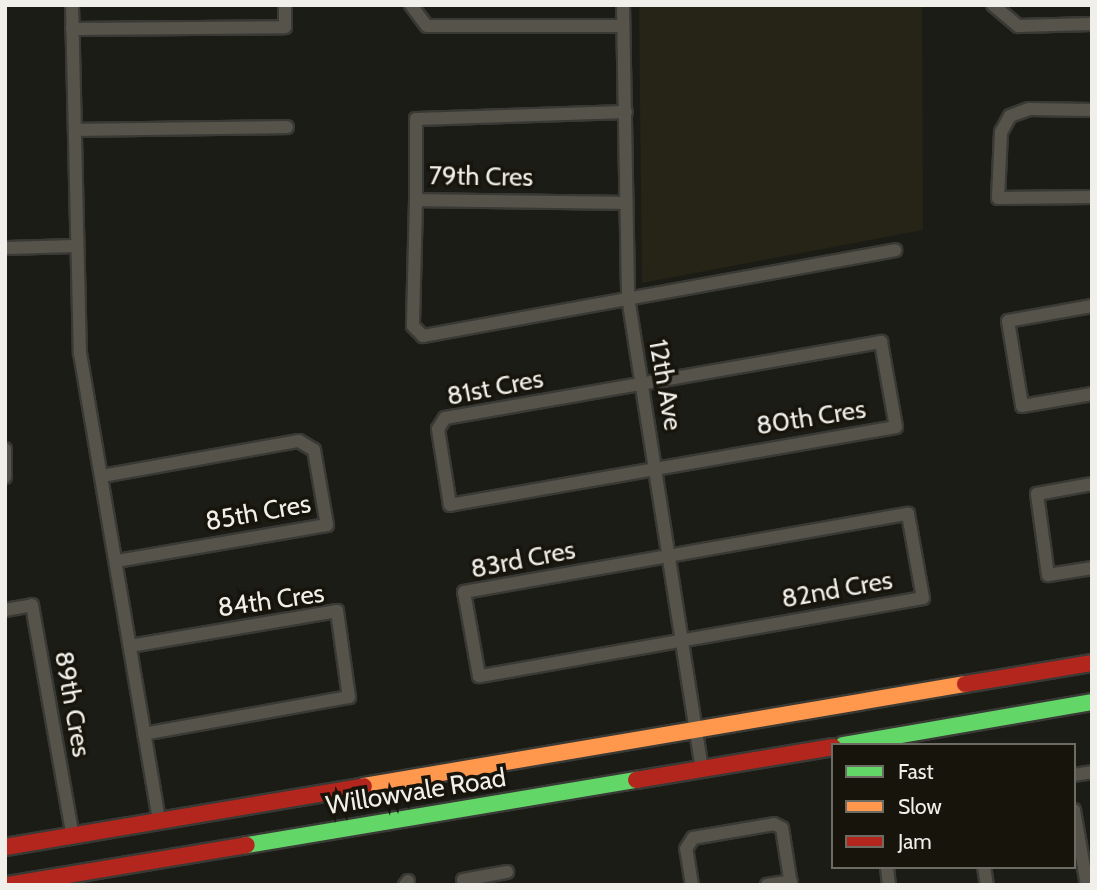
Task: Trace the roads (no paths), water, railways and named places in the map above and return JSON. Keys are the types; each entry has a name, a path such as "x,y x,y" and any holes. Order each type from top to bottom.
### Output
{"street":[{"path":"72,5 80,353 159,821"},
{"path":"72,29 285,27 285,5"},
{"path":"411,5 427,26 623,26"},
{"name":"12th Ave","path":"623,5 628,297 685,640 702,769"},
{"path":"993,5 1018,26 1092,24"},
{"path":"1092,110 1029,109 1010,116 1001,132 999,198 1092,197"},
{"name":"79th Cres","path":"625,203 416,200 416,119 626,112"},
{"path":"76,130 287,127"},
{"path":"416,200 413,326 423,336 895,250"},
{"path":"5,248 77,246"},
{"path":"1092,306 1008,321 1022,406 1092,394"},
{"name":"80th Cres","path":"641,384 881,342 896,427 656,467"},
{"name":"81st Cres","path":"641,384 445,418 438,429 450,505 656,467"},
{"name":"85th Cres","path":"102,476 299,441 313,450 327,525 116,561"},
{"path":"5,449 5,477"},
{"path":"1092,484 1037,494 1048,575 1092,568"},
{"name":"82nd Cres","path":"671,556 908,514 923,598 685,640"},
{"name":"83rd Cres","path":"671,556 464,592 479,676 685,640"},
{"name":"89th Cres","path":"5,610 32,605 73,837"},
{"name":"84th Cres","path":"130,646 337,611 349,697 144,734"},
{"path":"5,847 1092,663"},
{"path":"855,743 1092,702"},
{"name":"Willowvale Road","path":"8,885 831,747"},
{"path":"1076,816 1082,834 1087,885"},
{"path":"692,885 686,849 693,838 774,824 782,828 791,883 767,885"},
{"path":"463,880 494,880 507,872"}]}
